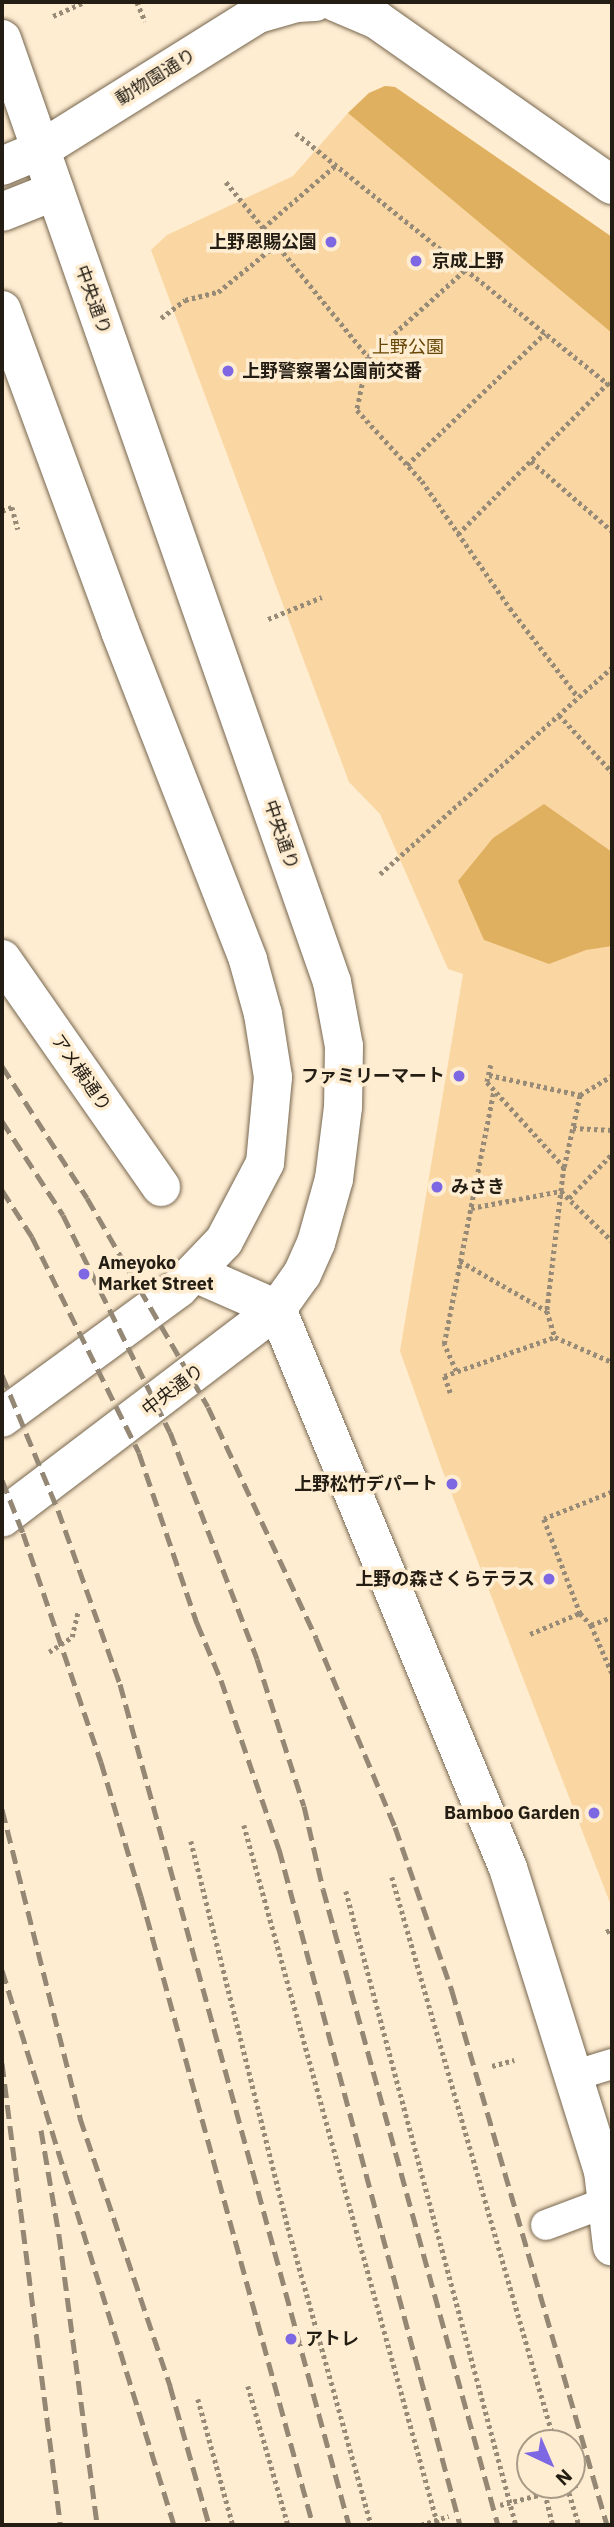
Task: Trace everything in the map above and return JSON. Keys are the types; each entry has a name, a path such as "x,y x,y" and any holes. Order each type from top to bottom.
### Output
{"main road":[{"name":"動物園通り","path":"2,166 40,150 258,14 297,3 315,2"},
{"path":"335,2 377,20 612,185"},
{"name":"中央通り","path":"2,39 332,982 344,1046 343,1107 334,1179 316,1243 302,1274 277,1309 2,1518"},
{"path":"2,212 55,191"},
{"path":"2,310 120,631 248,960 263,1014 273,1077 265,1163 224,1241 178,1289 2,1418"},
{"name":"アメ横通り","path":"2,959 161,1187"},
{"path":"195,1273 277,1309 508,1868 573,2076 600,2121 612,2246"}],"lane":[{"path":"573,2076 612,2063"},
{"path":"546,2225 607,2202"}],"path":[{"path":"53,16 85,2"},
{"path":"137,2 145,21"},
{"path":"296,133 610,385 458,534"},
{"path":"263,228 336,165"},
{"path":"226,182 368,357"},
{"path":"161,318 185,300 218,292 277,244"},
{"path":"466,269 368,357 357,410 407,465 578,697"},
{"path":"407,465 545,333"},
{"path":"531,461 612,531"},
{"path":"2,511 12,507 18,529"},
{"path":"268,619 322,597"},
{"path":"380,874 612,667"},
{"path":"559,715 612,772"},
{"path":"491,1065 487,1082 564,1167"},
{"path":"489,1074 579,1095 612,1076"},
{"path":"456,1371 444,1344 494,1090"},
{"path":"555,1337 547,1311 564,1167 579,1095"},
{"path":"573,1128 612,1130"},
{"path":"569,1198 612,1154"},
{"path":"471,1208 561,1191"},
{"path":"561,1191 612,1241"},
{"path":"460,1261 547,1311"},
{"path":"450,1393 444,1376 555,1337 612,1362"},
{"path":"612,1492 544,1519 580,1613 591,1625 612,1673"},
{"path":"48,1653 72,1637 78,1612"},
{"path":"530,1634 580,1613"},
{"path":"591,1625 612,1617"},
{"path":"244,1825 437,2523"},
{"path":"191,1841 288,2227 371,2525"},
{"path":"392,1877 551,2429"},
{"path":"346,1891 516,2525"},
{"path":"606,1932 612,1929"},
{"path":"492,2066 514,2060"},
{"path":"248,2386 288,2525"},
{"path":"198,2399 233,2525"},
{"path":"500,2505 522,2499"},
{"path":"546,2499 553,2525"},
{"path":"572,2499 579,2525"},
{"path":"421,2525 437,2523 449,2516"}],"green space":[{"name":"上野公園","path":"385,86 395,87 612,237 612,1908 442,1469 400,1351 463,974 448,969 380,814 349,782 151,250 167,235 293,176 348,113 369,93"}],"shaded area":[{"path":"385,86 395,87 612,237 612,333 348,113 369,93"},
{"path":"544,804 612,852 612,946 586,950 549,964 484,940 458,881 493,838"}],"railway":[{"path":"2,1066 87,1198 208,1407 316,1638 395,1827 452,1991 607,2525"},
{"path":"2,1121 63,1215 170,1432 257,1659 304,1806 323,1889 498,2525"},
{"path":"2,1190 32,1237 139,1453 279,1849 460,2525"},
{"path":"2,1375 58,1510 120,1684 349,2525"},
{"path":"2,1480 23,1533 101,1762 141,1896 313,2525"},
{"path":"2,1809 80,2118 170,2386 209,2525"},
{"path":"2,1970 174,2525"},
{"path":"2,2063 60,2525"},
{"path":"41,2130 59,2235 97,2525"}],"place":[{"name":"上野恩賜公園","path":"331,242"},
{"name":"京成上野","path":"416,261"},
{"name":"上野警察署公園前交番","path":"228,371"},
{"name":"ファミリーマート","path":"459,1076"},
{"name":"みさき","path":"437,1187"},
{"name":"Ameyoko Market Street","path":"84,1274"},
{"name":"上野松竹デパート","path":"452,1484"},
{"name":"上野の森さくらテラス","path":"549,1579"},
{"name":"Bamboo Garden","path":"594,1813"},
{"name":"アトレ","path":"291,2339"}]}
